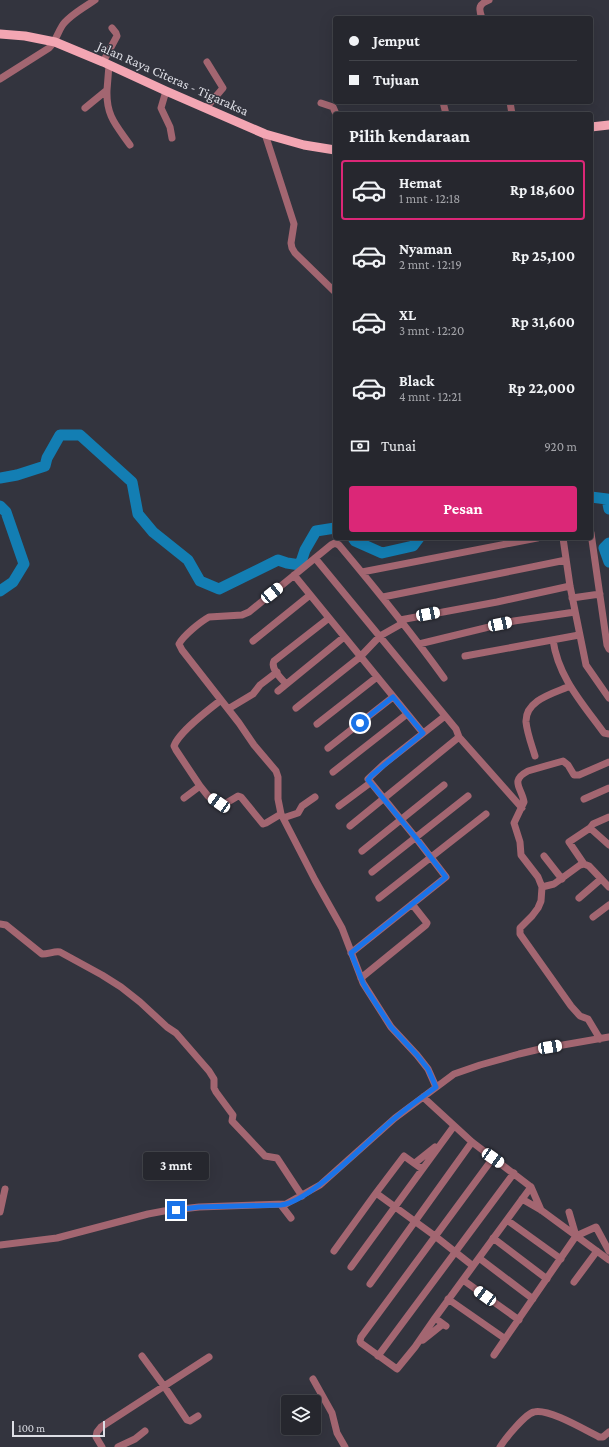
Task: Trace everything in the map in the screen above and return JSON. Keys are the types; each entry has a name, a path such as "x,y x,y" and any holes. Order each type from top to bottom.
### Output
{"main road":[{"name":"Jalan Raya Citeras - Tigaraksa","path":"1,32 55,42 106,63 265,134 304,145 333,150"},
{"path":"593,127 609,125"}],"street":[{"path":"0,79 49,48 55,42 62,25 95,0"},
{"path":"481,16 479,9 480,6 483,2 489,0"},
{"path":"112,28 117,36 106,63 106,100 108,112 130,145"},
{"path":"206,108 223,88 207,62"},
{"path":"85,108 106,90"},
{"path":"166,91 161,108 170,127 172,138"},
{"path":"321,103 333,106 335,112"},
{"path":"265,134 294,224 290,243 292,248 295,253 333,290"},
{"path":"362,572 527,540"},
{"path":"563,540 572,598 586,665 609,698"},
{"path":"592,540 607,645 609,649"},
{"path":"436,1087 428,1069 391,1027 361,978 342,928 296,845 282,816 278,799 278,777 276,771 254,745 228,709 179,647 179,642 204,620 209,618 242,615 249,612 333,544 338,544 383,597 444,678"},
{"path":"315,558 456,729 459,737 522,808"},
{"path":"383,597 566,560"},
{"path":"294,575 423,733"},
{"path":"296,708 360,657 380,636 401,621 570,586"},
{"path":"572,598 600,594"},
{"path":"253,641 310,595"},
{"path":"419,644 514,621 575,612"},
{"path":"286,684 273,668 274,661 329,618"},
{"path":"465,656 579,635"},
{"path":"278,691 344,637"},
{"path":"553,640 560,666 570,686 604,733 609,734"},
{"path":"228,709 253,694 260,685 277,672"},
{"path":"317,724 377,677"},
{"path":"535,756 526,724 528,714 538,700 570,686"},
{"path":"328,748 393,697"},
{"path":"221,700 199,717 180,737 174,746 208,796 221,805 238,796 242,797 262,824 282,816 298,813 302,806 315,797"},
{"path":"333,772 407,714"},
{"path":"351,953 446,877 368,780 445,716"},
{"path":"350,826 459,737"},
{"path":"600,1039 588,1019 580,1016 571,1006 520,934 520,928 532,916 541,901 542,887 538,877 522,855 520,842 514,827 514,823 524,802 517,782 518,778 528,771 563,761 574,775 579,775 609,762"},
{"path":"339,806 370,783"},
{"path":"362,851 444,785"},
{"path":"184,798 200,786"},
{"path":"584,799 609,788"},
{"path":"372,872 468,796"},
{"path":"379,898 486,814"},
{"path":"609,817 593,824 590,828 569,842 584,864 589,866 605,880 609,887"},
{"path":"590,828 609,845"},
{"path":"544,856 562,879"},
{"path":"542,887 554,884 580,865 584,864"},
{"path":"579,898 605,880"},
{"path":"361,978 426,925 427,923 412,904"},
{"path":"593,918 609,905"},
{"path":"0,924 6,925 42,954 60,952 102,975 121,987 140,1002 166,1027 176,1033 209,1071 214,1079 214,1088 216,1092 233,1115 232,1121 265,1156 277,1158 302,1196"},
{"path":"0,1246 57,1238 164,1211 199,1207 281,1205 291,1202 320,1185 395,1118 454,1074 480,1065 540,1049 609,1037"},
{"path":"422,1097 472,1142 531,1187 541,1210"},
{"path":"351,1267 454,1126"},
{"path":"415,1163 442,1142"},
{"path":"370,1284 472,1142"},
{"path":"334,1251 404,1156 422,1169"},
{"path":"493,1158 361,1337 361,1343 378,1356 397,1369 415,1347 448,1299 474,1266 531,1187"},
{"path":"378,1356 514,1174"},
{"path":"0,1212 5,1189"},
{"path":"376,1193 474,1266"},
{"path":"522,1199 541,1210 609,1260"},
{"path":"281,1205 291,1218"},
{"path":"569,1212 576,1236"},
{"path":"507,1220 561,1259"},
{"path":"494,1355 504,1338 519,1320 576,1236 596,1227 609,1251"},
{"path":"493,1238 547,1279"},
{"path":"574,1282 597,1251"},
{"path":"479,1258 533,1299"},
{"path":"463,1280 519,1320"},
{"path":"448,1299 504,1338"},
{"path":"415,1347 444,1325 435,1318"},
{"path":"142,1356 188,1421 190,1422 198,1416"},
{"path":"102,1447 96,1437 99,1429 209,1357"},
{"path":"313,1379 332,1413 337,1433 345,1447"},
{"path":"500,1447 508,1435 532,1412 545,1412 599,1437 603,1437 609,1432"},
{"path":"118,1447 135,1439 145,1431"}],"waterway":[{"path":"0,478 17,475 45,466 47,458 60,435 80,435 132,482 138,514 153,532 188,560 200,581 219,589 278,560 300,565 305,550 316,531 333,528"},
{"path":"593,497 607,499 609,509"},
{"path":"0,506 6,512 24,564 13,582 0,591"},
{"path":"354,540 382,553 413,546 418,540"},
{"path":"609,543 604,548 609,562"}],"route":[{"path":"176,1210 199,1207 281,1205 291,1202 320,1185 395,1118 436,1087 428,1069 391,1027 367,990 351,953 446,877 368,780 384,764 423,733 393,697 360,723"}]}
